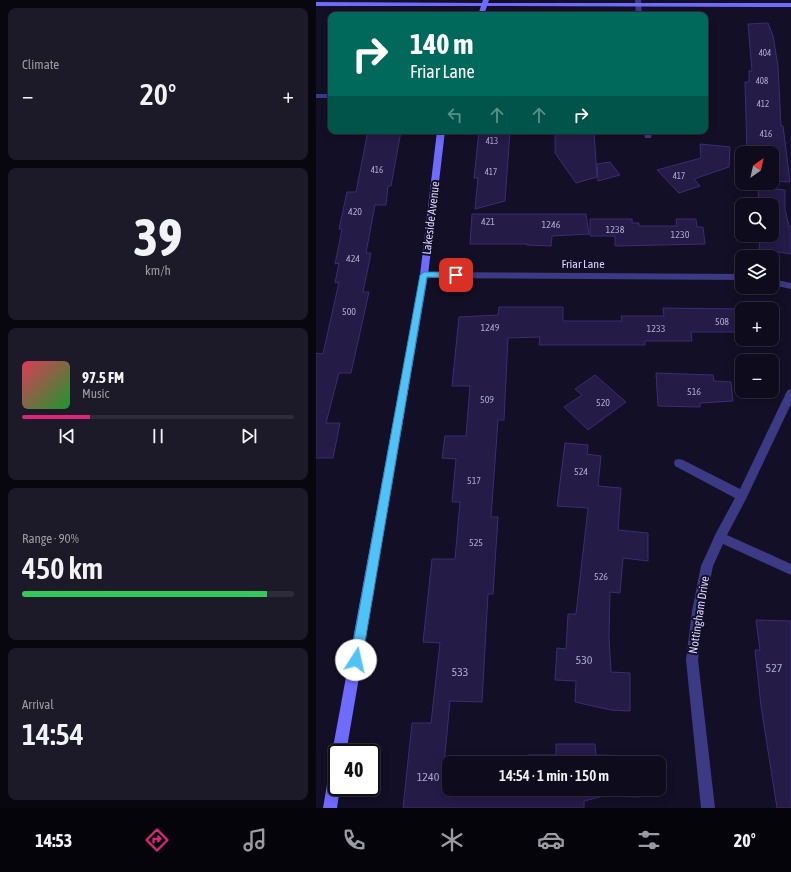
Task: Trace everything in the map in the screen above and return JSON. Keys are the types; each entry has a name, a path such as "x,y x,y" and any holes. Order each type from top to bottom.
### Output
{"street":[{"path":"483,12 486,2"},
{"path":"316,4 486,2 791,5"},
{"path":"316,96 328,96"},
{"name":"Lakeside Avenue","path":"342,744 424,275 441,134"},
{"name":"Friar Lane","path":"424,275 735,277"},
{"path":"779,283 791,286"},
{"name":"Nottingham Drive","path":"708,808 692,660 698,611 707,566 791,393"},
{"path":"679,463 742,496"},
{"path":"720,537 791,570"},
{"path":"330,808 332,796"}],"building":[{"path":"768,23 773,36 778,66 781,126 783,126 790,182 779,181 779,146 747,146 745,82 749,82 749,71 752,71 748,24"},
{"path":"367,134 400,134 391,186 388,186 386,205 375,205 366,253 371,253 363,292 369,292 351,373 339,373 326,423 340,423 333,458 316,458 316,353 323,354 339,282 335,283 339,263 335,264 342,229 339,229 347,192 356,192"},
{"path":"479,134 510,134 505,201 475,209 478,178 474,178"},
{"path":"555,134 594,134 597,177 576,183 555,153"},
{"path":"700,144 730,147 729,167 694,179 700,186 679,193 657,170 701,158"},
{"path":"610,162 620,175 598,181 597,164"},
{"path":"758,190 785,190 785,209 789,226 791,227 791,254 779,252 779,250 759,249 760,242 779,242 779,198 759,198"},
{"path":"472,214 586,214 589,234 552,236 551,246 527,244 470,244"},
{"path":"590,219 632,219 632,223 639,223 639,226 677,226 676,219 696,219 697,227 703,227 705,244 615,246 615,236 590,236"},
{"path":"499,307 563,307 563,321 622,321 621,316 664,316 663,308 735,309 735,332 691,332 692,341 645,341 645,345 539,345 540,337 508,338 504,420 498,420 491,517 498,517 493,594 488,594 482,702 450,701 445,756 442,756 442,796 604,796 584,801 584,808 403,808 412,723 431,723 440,643 423,642 432,559 455,559 460,502 452,502 456,459 442,458 445,436 466,436 470,386 452,386 459,317 498,315"},
{"path":"656,373 713,375 714,381 731,382 733,401 700,403 700,407 658,406"},
{"path":"595,375 626,402 588,430 564,407 582,395 575,389"},
{"path":"565,443 588,445 587,454 601,456 598,486 621,488 618,530 648,533 648,561 623,558 620,593 610,592 609,637 611,672 630,673 630,711 611,710 575,702 576,681 555,680 557,648 566,649 568,614 576,614 588,508 557,506"},
{"path":"756,620 791,621 791,808 777,808 761,706 755,650 760,650"},
{"path":"556,744 595,744 596,755 638,756 528,756 556,755"},
{"path":"604,796 640,796 640,797"}],"route":[{"path":"356,660 424,275 456,275"}]}
